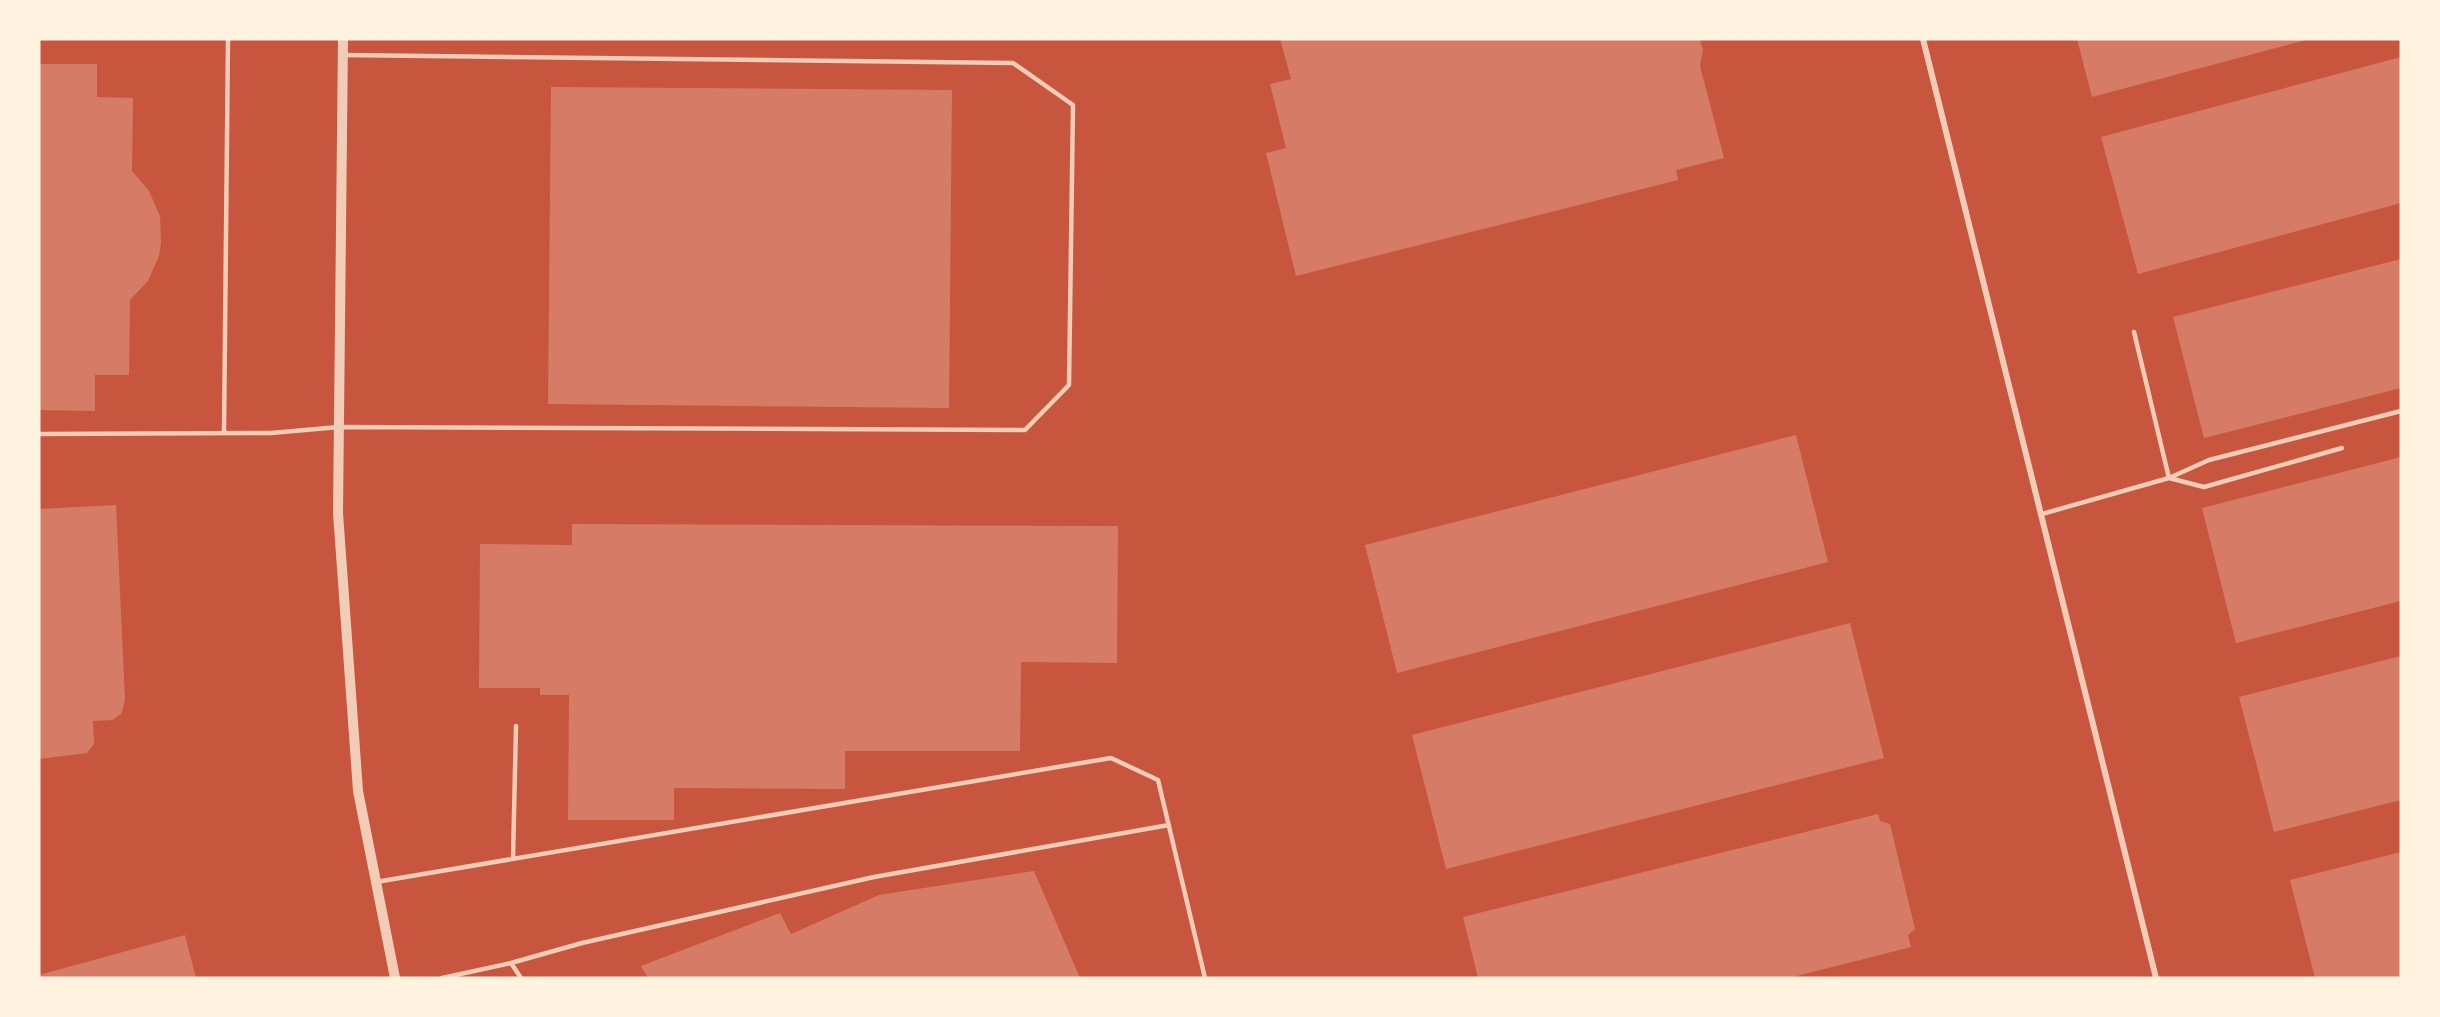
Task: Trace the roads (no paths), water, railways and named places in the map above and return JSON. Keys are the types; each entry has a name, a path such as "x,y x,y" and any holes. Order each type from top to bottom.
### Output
{"street":[{"path":"343,39 338,513 358,792 395,978"},
{"path":"1923,39 2156,978"}],"lane":[{"path":"224,433 228,39"},
{"path":"39,434 272,433 339,427 1025,430 1069,385 1073,105 1013,63 343,55"},
{"path":"2134,332 2169,478"},
{"path":"2042,514 2169,478 2209,460 2401,411"},
{"path":"2169,478 2204,487 2342,448"},
{"path":"513,859 516,726"},
{"path":"376,882 1111,758 1158,780 1205,978"},
{"path":"442,978 511,963 582,943 874,878 1169,825"},
{"path":"511,963 521,978"}]}
